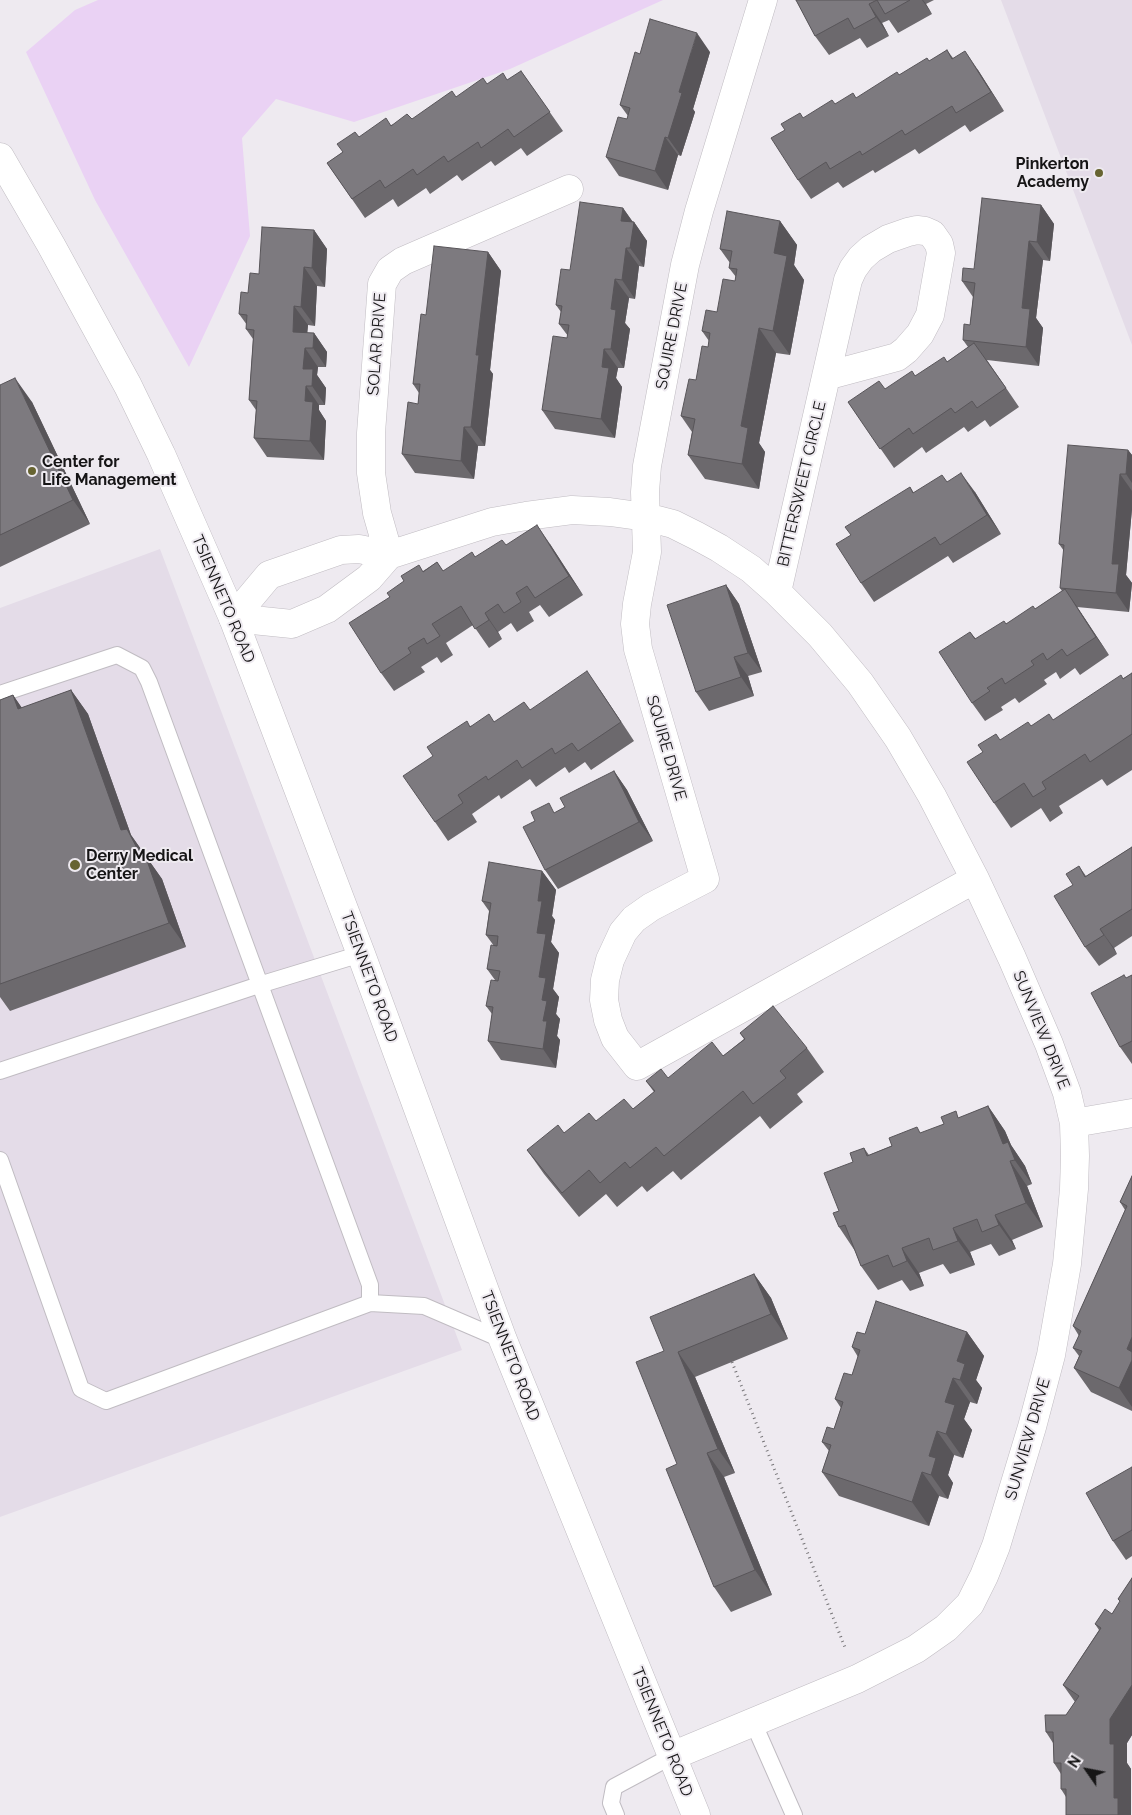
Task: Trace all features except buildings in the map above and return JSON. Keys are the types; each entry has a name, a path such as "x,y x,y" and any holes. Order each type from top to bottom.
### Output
{"street":[{"name":"SQUIRE DRIVE","path":"763,0 699,211 685,265 647,466 645,492 647,552 636,618 638,649 705,879 650,907 634,919 623,932 610,960 605,980 604,1000 608,1020 615,1038 637,1066 975,879"},
{"name":"TSIENNETO ROAD","path":"0,157 56,254 128,386 161,454 233,618 361,954 503,1340 696,1815"},
{"name":"SOLAR DRIVE","path":"389,555 377,513 371,473 371,433 382,284 390,270 403,261 569,189"},
{"name":"BITTERSWEET CIRCLE","path":"777,592 826,376 845,293 854,269 861,258 871,249 898,234 917,230 932,234 939,244 941,253 930,316 920,334 897,357 826,376"},
{"name":"SUNVIEW DRIVE","path":"233,618 269,575 341,550 359,549 389,555 492,522 526,516 572,510 610,512 646,517 673,524 719,548 751,569 820,635 860,683 898,738 932,796 975,879 1049,1044 1067,1093 1074,1124 1075,1156 1072,1223 1059,1317 1032,1427 996,1546 970,1604 946,1628 916,1649 857,1679 672,1756"},
{"path":"233,618 292,624 327,609 369,578 389,555"},
{"path":"1074,1124 1132,1113"}],"lane":[{"path":"0,694 116,655 142,668 370,1285 370,1303"},
{"path":"0,1070 361,954"},
{"path":"0,1160 81,1390 106,1400 370,1303 424,1306 503,1340"},
{"path":"753,1722 794,1815"},
{"path":"616,1815 611,1803 614,1787 672,1756"}],"path":[{"path":"732,1362 857,1679"}],"shaded area":[{"path":"98,0 663,0 510,69 354,122 276,99 242,138 250,236 189,367 95,200 26,52 75,10"},
{"name":"Pinkerton Academy","path":"1001,0 1132,0 1132,345"},
{"path":"160,549 462,1350 0,1517 0,608"}],"place":[{"name":"Pinkerton Academy","path":"1099,173"},
{"name":"Center for Life Management","path":"32,471"},
{"name":"Derry Medical Center","path":"75,865"}]}
